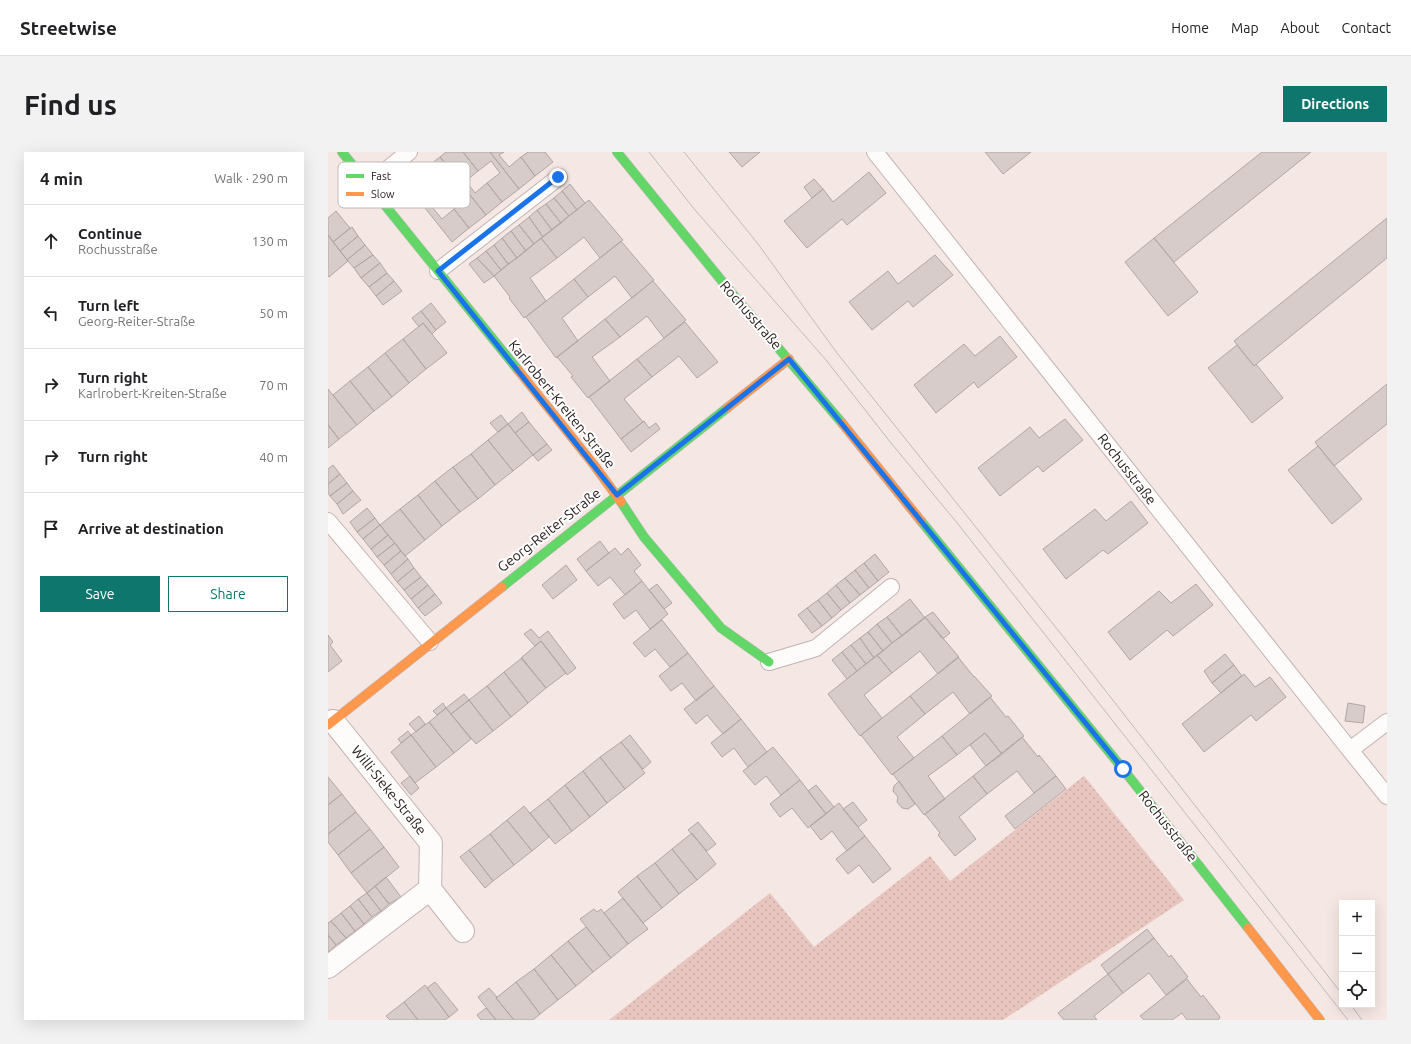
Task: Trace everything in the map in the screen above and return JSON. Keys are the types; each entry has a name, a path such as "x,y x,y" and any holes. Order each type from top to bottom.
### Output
{"street":[{"name":"Karlrobert-Kreiten-Straße","path":"342,152 350,162"},
{"name":"Rochusstraße","path":"617,152 730,291 789,359 1123,769 1320,1020"},
{"name":"Karlrobert-Kreiten-Straße","path":"388,208 617,495 644,536 721,628 770,662"},
{"name":"Georg-Reiter-Straße","path":"330,723 430,642 789,359"},
{"name":"Willi-Sieke-Straße","path":"330,723 431,843 430,889"},
{"path":"328,967 430,889 463,931"}],"lane":[{"path":"396,162 409,152"},
{"name":"Rochusstraße","path":"875,152 1387,796"},
{"path":"438,271 558,177"},
{"path":"328,521 430,642"},
{"path":"770,662 816,648 891,588"},
{"path":"1350,750 1387,722"}],"shaded area":[{"path":"1084,776 1184,900 1003,1020 609,1020 770,893 814,947 930,856 950,881"}],"building":[{"path":"446,152 463,152 478,171 470,178 470,162 444,162 440,157"},
{"path":"463,152 490,152 519,189 502,202 487,183 500,173 491,161 478,171"},
{"path":"490,152 504,152 499,155 509,167 521,157 535,176 519,189"},
{"path":"528,152 545,152 553,162 535,176 521,157"},
{"path":"729,152 760,152 742,167"},
{"path":"985,152 1031,152 1003,174"},
{"path":"1262,152 1311,152 1174,262 1154,238"},
{"path":"440,157 444,162 433,162"},
{"path":"869,172 886,193 847,225 842,219 807,248 784,221 823,189 833,202"},
{"path":"814,179 823,189 812,198 804,187"},
{"path":"487,183 502,202 486,215 470,195 470,186 475,193"},
{"path":"570,184 585,203 577,210 562,191"},
{"path":"562,191 577,210 569,216 554,198"},
{"path":"470,195 486,215 469,228 454,209 470,208"},
{"path":"554,198 569,216 561,223 546,204"},
{"path":"589,200 623,240 600,258 584,237 557,258 541,238"},
{"path":"546,204 561,223 552,230 537,210"},
{"path":"425,208 433,208 442,219 454,209 469,228 452,242"},
{"path":"537,210 552,230 543,237 529,217"},
{"path":"336,211 350,228 333,242 328,235 328,218"},
{"path":"529,217 543,237 534,244 519,225"},
{"path":"1387,218 1387,258 1254,366 1234,341"},
{"path":"519,225 534,244 526,251 511,231"},
{"path":"352,227 358,236 340,251 333,242"},
{"path":"511,231 526,251 517,258 502,238"},
{"path":"328,235 348,261 329,277 328,276"},
{"path":"358,236 365,245 347,260 340,251"},
{"path":"502,238 517,258 508,264 494,245"},
{"path":"541,238 557,258 530,278 546,301 524,318 494,276"},
{"path":"1154,238 1198,292 1168,316 1125,262"},
{"path":"621,241 654,280 632,298 615,276 588,297 574,279"},
{"path":"365,245 373,255 354,268 347,260"},
{"path":"494,245 508,264 501,270 486,251"},
{"path":"486,251 501,270 494,276 477,258"},
{"path":"373,255 380,263 361,278 354,268"},
{"path":"935,255 953,275 913,307 908,301 872,330 849,302 888,271 898,284"},
{"path":"477,258 494,276 484,283 469,264"},
{"path":"380,263 387,273 369,287 361,278"},
{"path":"387,273 394,281 376,296 369,287"},
{"path":"574,279 588,297 562,318 578,341 556,358 526,317"},
{"path":"394,281 402,291 383,305 376,296"},
{"path":"653,281 686,320 664,338 647,316 620,337 605,319"},
{"path":"431,303 446,322 436,330 421,311"},
{"path":"421,311 436,330 432,334 423,323 419,327 412,318"},
{"path":"605,319 620,337 592,357 610,381 588,398 571,377 573,376 557,357"},
{"path":"685,322 718,362 697,378 679,356 652,377 637,359"},
{"path":"423,323 447,353 426,369 403,339"},
{"path":"1000,336 1017,357 978,388 974,382 936,413 914,385 964,344 975,356"},
{"path":"403,339 426,369 409,383 385,353"},
{"path":"1237,345 1254,366 1256,364 1283,398 1252,423 1208,368"},
{"path":"385,353 409,383 392,397 368,367"},
{"path":"637,359 652,377 624,399 643,422 621,439 589,397"},
{"path":"368,367 392,397 374,411 350,381"},
{"path":"350,381 374,411 357,425 333,395"},
{"path":"1387,384 1387,424 1334,466 1315,442"},
{"path":"328,389 357,425 339,439 328,425"},
{"path":"522,412 529,422 515,433 508,424"},
{"path":"501,415 508,424 498,432 490,423"},
{"path":"1065,419 1083,440 1043,472 1038,466 1000,496 978,468 1030,427 1039,438"},
{"path":"644,421 649,428 656,423 660,429 631,452 621,439"},
{"path":"529,422 547,444 533,455 515,433"},
{"path":"508,424 533,455 513,471 488,440"},
{"path":"328,425 339,439 328,448"},
{"path":"488,440 513,471 495,485 471,454"},
{"path":"547,444 552,450 538,461 533,455"},
{"path":"1318,446 1362,499 1332,524 1288,470"},
{"path":"471,454 495,485 478,499 453,467"},
{"path":"333,465 340,474 328,484 328,469"},
{"path":"453,467 478,499 460,512 435,481"},
{"path":"340,474 347,483 330,496 328,493 328,484"},
{"path":"435,481 460,512 442,526 418,495"},
{"path":"347,483 353,491 337,504 330,496"},
{"path":"353,491 361,500 343,514 337,504"},
{"path":"418,495 442,526 425,540 400,509"},
{"path":"1131,501 1148,523 1108,554 1103,550 1066,579 1043,549 1095,509 1106,521"},
{"path":"367,508 375,518 357,532 350,522"},
{"path":"400,509 425,540 405,556 380,525"},
{"path":"375,518 380,525 363,539 357,532"},
{"path":"380,525 388,535 371,549 363,539"},
{"path":"388,535 395,543 377,557 371,549"},
{"path":"600,541 609,553 586,571 577,559"},
{"path":"395,543 401,551 384,565 377,557"},
{"path":"615,548 621,555 628,548 641,565 634,571 642,581 625,595 610,577 598,586 586,571"},
{"path":"401,551 408,559 391,574 384,565"},
{"path":"875,554 889,572 878,581 864,563"},
{"path":"408,559 414,568 397,582 391,574"},
{"path":"864,563 878,581 869,588 855,570"},
{"path":"566,565 577,580 553,599 542,585"},
{"path":"414,568 421,577 404,590 397,582"},
{"path":"855,570 869,588 860,595 845,578"},
{"path":"421,577 428,585 411,599 404,590"},
{"path":"845,578 860,595 850,603 836,585"},
{"path":"642,581 668,614 650,629 636,610 624,619 613,604"},
{"path":"657,584 672,603 664,609 649,590"},
{"path":"1196,584 1213,605 1173,636 1167,630 1130,660 1108,632 1159,591 1171,603"},
{"path":"428,585 435,594 418,608 411,599"},
{"path":"836,585 850,603 841,610 827,593"},
{"path":"827,593 841,610 832,618 818,600"},
{"path":"435,594 442,603 425,616 418,608"},
{"path":"910,599 925,618 902,636 887,617"},
{"path":"818,600 832,618 822,626 807,608"},
{"path":"807,608 822,626 812,633 798,615"},
{"path":"933,612 950,633 944,638 942,638 925,617"},
{"path":"887,617 902,636 892,643 877,624"},
{"path":"925,617 959,657 938,674 920,651 892,673 877,655"},
{"path":"662,620 688,653 670,667 655,649 645,657 633,643"},
{"path":"877,624 892,643 883,651 868,632"},
{"path":"531,629 539,638 548,631 576,668 567,675 541,641 535,646 524,634"},
{"path":"868,632 883,651 874,658 860,638"},
{"path":"328,635 333,642 330,645 342,661 328,672"},
{"path":"860,638 874,658 866,664 851,645"},
{"path":"541,641 566,673 546,688 521,658"},
{"path":"851,645 866,664 857,671 842,652"},
{"path":"842,652 857,671 847,679 832,660"},
{"path":"688,653 714,686 696,701 682,683 671,691 659,676"},
{"path":"1225,654 1234,665 1212,683 1204,671"},
{"path":"877,655 892,673 864,695 882,718 860,736 828,694"},
{"path":"958,657 992,696 970,714 953,692 925,714 910,696"},
{"path":"522,658 546,688 528,703 504,672"},
{"path":"1234,665 1242,676 1221,693 1212,683"},
{"path":"504,672 528,703 511,717 487,686"},
{"path":"1244,674 1255,687 1270,677 1286,697 1256,721 1251,715 1204,752 1182,724"},
{"path":"487,686 511,717 493,731 469,700"},
{"path":"714,686 741,719 723,734 707,715 696,724 684,709"},
{"path":"464,694 469,700 451,714 446,708"},
{"path":"910,696 925,714 897,737 914,758 892,775 861,735"},
{"path":"990,697 1024,736 1002,754 985,733 957,755 942,736"},
{"path":"469,700 493,731 476,744 451,714"},
{"path":"443,703 446,708 437,715 433,711"},
{"path":"1348,703 1365,706 1363,723 1345,721"},
{"path":"446,708 471,739 454,753 429,722"},
{"path":"419,716 425,724 416,732 409,724"},
{"path":"741,719 767,752 748,767 734,748 722,757 711,743"},
{"path":"429,722 454,753 436,767 411,735"},
{"path":"408,731 411,735 401,743 398,739"},
{"path":"985,733 1002,754 986,766 970,745"},
{"path":"411,735 436,767 415,783 391,752"},
{"path":"630,735 651,762 643,769 621,742"},
{"path":"942,736 957,755 928,776 945,799 924,815 893,774"},
{"path":"1022,737 1056,776 1034,793 1017,771 987,794 973,776"},
{"path":"621,742 645,773 625,789 600,757"},
{"path":"773,747 800,780 781,795 766,776 755,785 743,771"},
{"path":"600,757 625,789 607,803 583,771"},
{"path":"583,771 607,803 590,817 565,785"},
{"path":"410,776 419,788 411,795 401,783"},
{"path":"973,776 987,794 959,817 976,839 955,856 938,835 940,833 925,814"},
{"path":"1056,776 1066,789 1015,829 1005,816"},
{"path":"328,777 342,794 328,805"},
{"path":"800,780 826,814 808,828 792,808 780,817 770,804"},
{"path":"899,781 915,804 908,809 902,808 897,802 898,797 893,791 894,786"},
{"path":"565,785 590,817 572,831 548,799"},
{"path":"816,785 834,807 826,814 808,791"},
{"path":"342,794 356,812 328,834 328,805"},
{"path":"548,799 572,831 555,844 530,813"},
{"path":"853,802 867,820 858,827 843,809"},
{"path":"839,803 865,836 847,851 832,831 821,840 810,826"},
{"path":"524,806 549,837 532,851 507,820"},
{"path":"356,812 370,829 338,855 328,842 328,834"},
{"path":"507,820 532,851 514,865 490,834"},
{"path":"698,822 716,844 707,851 688,830"},
{"path":"370,829 384,847 351,873 338,855"},
{"path":"692,833 716,864 697,880 672,849"},
{"path":"490,834 514,865 493,881 469,850"},
{"path":"865,836 891,869 873,883 859,865 848,874 836,859"},
{"path":"384,847 399,867 367,893 351,873"},
{"path":"672,849 697,880 679,894 655,863"},
{"path":"469,850 493,881 485,888 460,857"},
{"path":"655,863 679,894 662,908 637,876"},
{"path":"637,876 662,908 643,923 618,892"},
{"path":"386,877 401,897 389,904 375,886"},
{"path":"375,886 389,904 381,911 367,893"},
{"path":"367,893 381,911 372,917 358,899"},
{"path":"623,898 648,929 628,944 604,913"},
{"path":"358,899 372,917 364,924 350,906"},
{"path":"350,906 364,924 355,931 341,913"},
{"path":"594,909 597,912 601,909 628,944 611,958 580,919"},
{"path":"341,913 355,931 346,938 331,921"},
{"path":"331,921 346,938 336,945 328,935 328,923"},
{"path":"586,927 611,958 593,972 568,941"},
{"path":"1147,929 1154,938 1108,974 1101,965"},
{"path":"328,935 336,945 328,952"},
{"path":"1154,938 1169,957 1171,955 1188,977 1166,995 1149,973 1123,993 1108,974"},
{"path":"568,941 593,972 576,986 551,955"},
{"path":"551,955 576,986 558,1000 534,969"},
{"path":"534,969 558,1000 540,1014 516,982"},
{"path":"1108,974 1123,993 1094,1016 1097,1020 1064,1020 1058,1013"},
{"path":"1187,979 1201,997 1203,995 1220,1017 1219,1019 1187,1020 1182,1013 1172,1020 1144,1020 1140,1016"},
{"path":"435,982 458,1010 449,1017 427,988"},
{"path":"516,982 540,1014 533,1020 514,1020 496,998"},
{"path":"425,985 449,1017 445,1020 418,1020 404,1002"},
{"path":"489,988 514,1020 496,1020 478,997"},
{"path":"404,1002 418,1020 390,1020 386,1016"},
{"path":"486,1008 496,1020 481,1020 477,1015"}],"tram line":[{"path":"649,152 695,210 826,360 891,443 958,524 1348,1020"},
{"path":"684,152 758,244 837,353 1073,649 1339,990"},
{"path":"1353,1008 1362,1020"}],"traffic: fast":[{"path":"342,152 350,162"},
{"path":"617,152 730,291 842,423"},
{"path":"387,208 518,370"},
{"path":"502,587 727,408"},
{"path":"621,502 644,537 721,628 769,662"},
{"path":"921,521 1123,769 1248,928"}],"traffic: slow":[{"path":"727,408 789,359"},
{"path":"518,370 594,465 621,502"},
{"path":"842,423 921,521"},
{"path":"328,725 502,587"},
{"path":"1248,928 1320,1020"}],"route":[{"path":"558,177 438,271 617,495 789,359 1123,769"}]}
